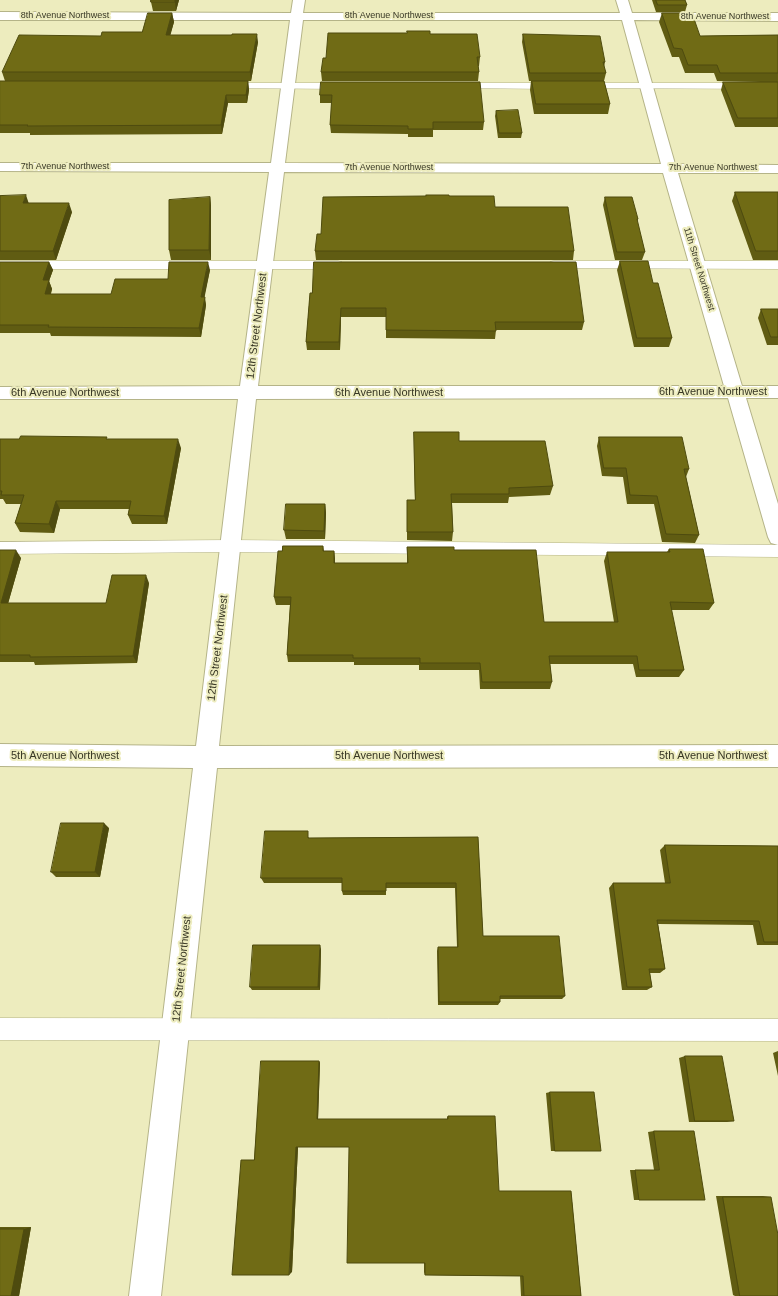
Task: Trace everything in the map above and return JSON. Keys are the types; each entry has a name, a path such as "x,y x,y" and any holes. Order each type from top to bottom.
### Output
{"street":[{"name":"11th Street Northwest","path":"622,0 669,168 778,537"},
{"name":"8th Avenue Northwest","path":"0,16 298,8 627,17 778,17"},
{"name":"12th Street Northwest","path":"145,1296 248,393 298,8"},
{"name":"7th Avenue Northwest","path":"0,167 778,169"},
{"name":"6th Avenue Northwest","path":"0,393 778,392"},
{"name":"5th Avenue Northwest","path":"0,755 206,757 778,756"}],"lane":[{"path":"218,86 352,86"},
{"path":"447,86 778,86"},
{"path":"0,265 351,265"},
{"path":"540,265 778,265"},
{"path":"0,548 230,546 778,550"},
{"path":"0,1029 778,1030"}],"building":[{"path":"151,0 175,0 175,2 151,2"},
{"path":"656,0 685,0 687,5 658,5"},
{"path":"148,13 172,13 166,35 257,34 250,72 2,72 19,35 101,36 102,32 142,32"},
{"path":"662,13 692,13 700,36 778,35 778,73 720,73 717,65 688,65 682,49 674,48"},
{"path":"407,31 430,31 430,34 477,34 480,57 477,57 479,72 321,72 323,58 326,58 328,33 407,33"},
{"path":"523,34 600,36 605,62 603,62 606,73 530,73"},
{"path":"0,81 248,81 246,95 226,95 221,125 27,126 28,125 0,125"},
{"path":"532,81 604,81 610,104 536,104"},
{"path":"321,82 480,82 484,122 433,122 433,129 408,129 408,126 330,125 332,95 320,95"},
{"path":"723,82 778,82 778,118 738,118"},
{"path":"518,110 522,133 499,133 496,111"},
{"path":"735,192 778,192 778,251 756,251"},
{"path":"26,195 23,203 69,203 53,251 0,251 0,196"},
{"path":"426,195 494,196 495,207 568,207 574,251 315,251 317,234 321,234 323,197"},
{"path":"210,197 209,250 169,250 169,200"},
{"path":"605,197 632,197 645,252 617,252"},
{"path":"620,261 648,261 653,283 658,283 672,338 637,338"},
{"path":"0,262 49,262 43,280 49,280 45,294 111,294 115,279 168,279 169,262 208,262 201,297 205,297 199,328 48,327 49,325 0,325"},
{"path":"314,262 576,262 584,322 495,322 496,331 386,330 386,308 341,308 339,342 306,342"},
{"path":"761,309 778,309 778,337 771,337"},
{"path":"414,432 459,432 459,441 545,441 553,486 509,488 509,494 451,494 453,532 407,532 407,500 415,500"},
{"path":"21,436 107,437 106,439 178,439 164,516 128,515 131,501 56,501 49,524 15,523 24,495 1,495 0,439 19,439"},
{"path":"599,437 682,437 689,469 684,469 699,535 666,534 657,496 630,495 626,468 604,468"},
{"path":"286,504 325,504 324,531 284,530"},
{"path":"283,546 323,546 323,551 334,551 334,563 408,563 407,547 454,547 454,550 536,550 544,622 618,622 607,552 670,552 669,549 703,549 714,603 670,602 684,670 639,670 637,656 549,656 552,682 482,682 480,663 420,663 420,658 353,658 353,655 287,655 291,597 274,597 278,551 282,551"},
{"path":"0,550 16,550 1,603 106,603 112,575 146,575 133,656 30,657 30,655 0,655"},
{"path":"61,823 104,823 95,872 51,872"},
{"path":"265,831 308,831 308,838 478,837 483,936 559,936 565,996 500,996 500,1002 439,1002 438,947 458,947 456,883 386,883 386,891 342,891 342,878 261,878"},
{"path":"665,845 778,846 778,942 764,942 759,921 657,920 665,969 649,969 652,987 627,987 613,883 670,883"},
{"path":"253,945 320,945 318,987 250,987"},
{"path":"685,1056 722,1056 734,1121 695,1121"},
{"path":"261,1061 319,1061 317,1119 448,1119 448,1116 495,1116 499,1191 571,1191 581,1296 524,1296 523,1276 425,1275 425,1263 347,1263 349,1147 296,1147 289,1275 232,1275 241,1160 254,1160"},
{"path":"550,1092 594,1092 601,1151 555,1151"},
{"path":"654,1131 694,1131 705,1200 639,1200 635,1170 659,1170"},
{"path":"723,1197 771,1197 778,1235 778,1296 740,1296"},
{"path":"0,1229 24,1229 11,1296 0,1296"}]}
